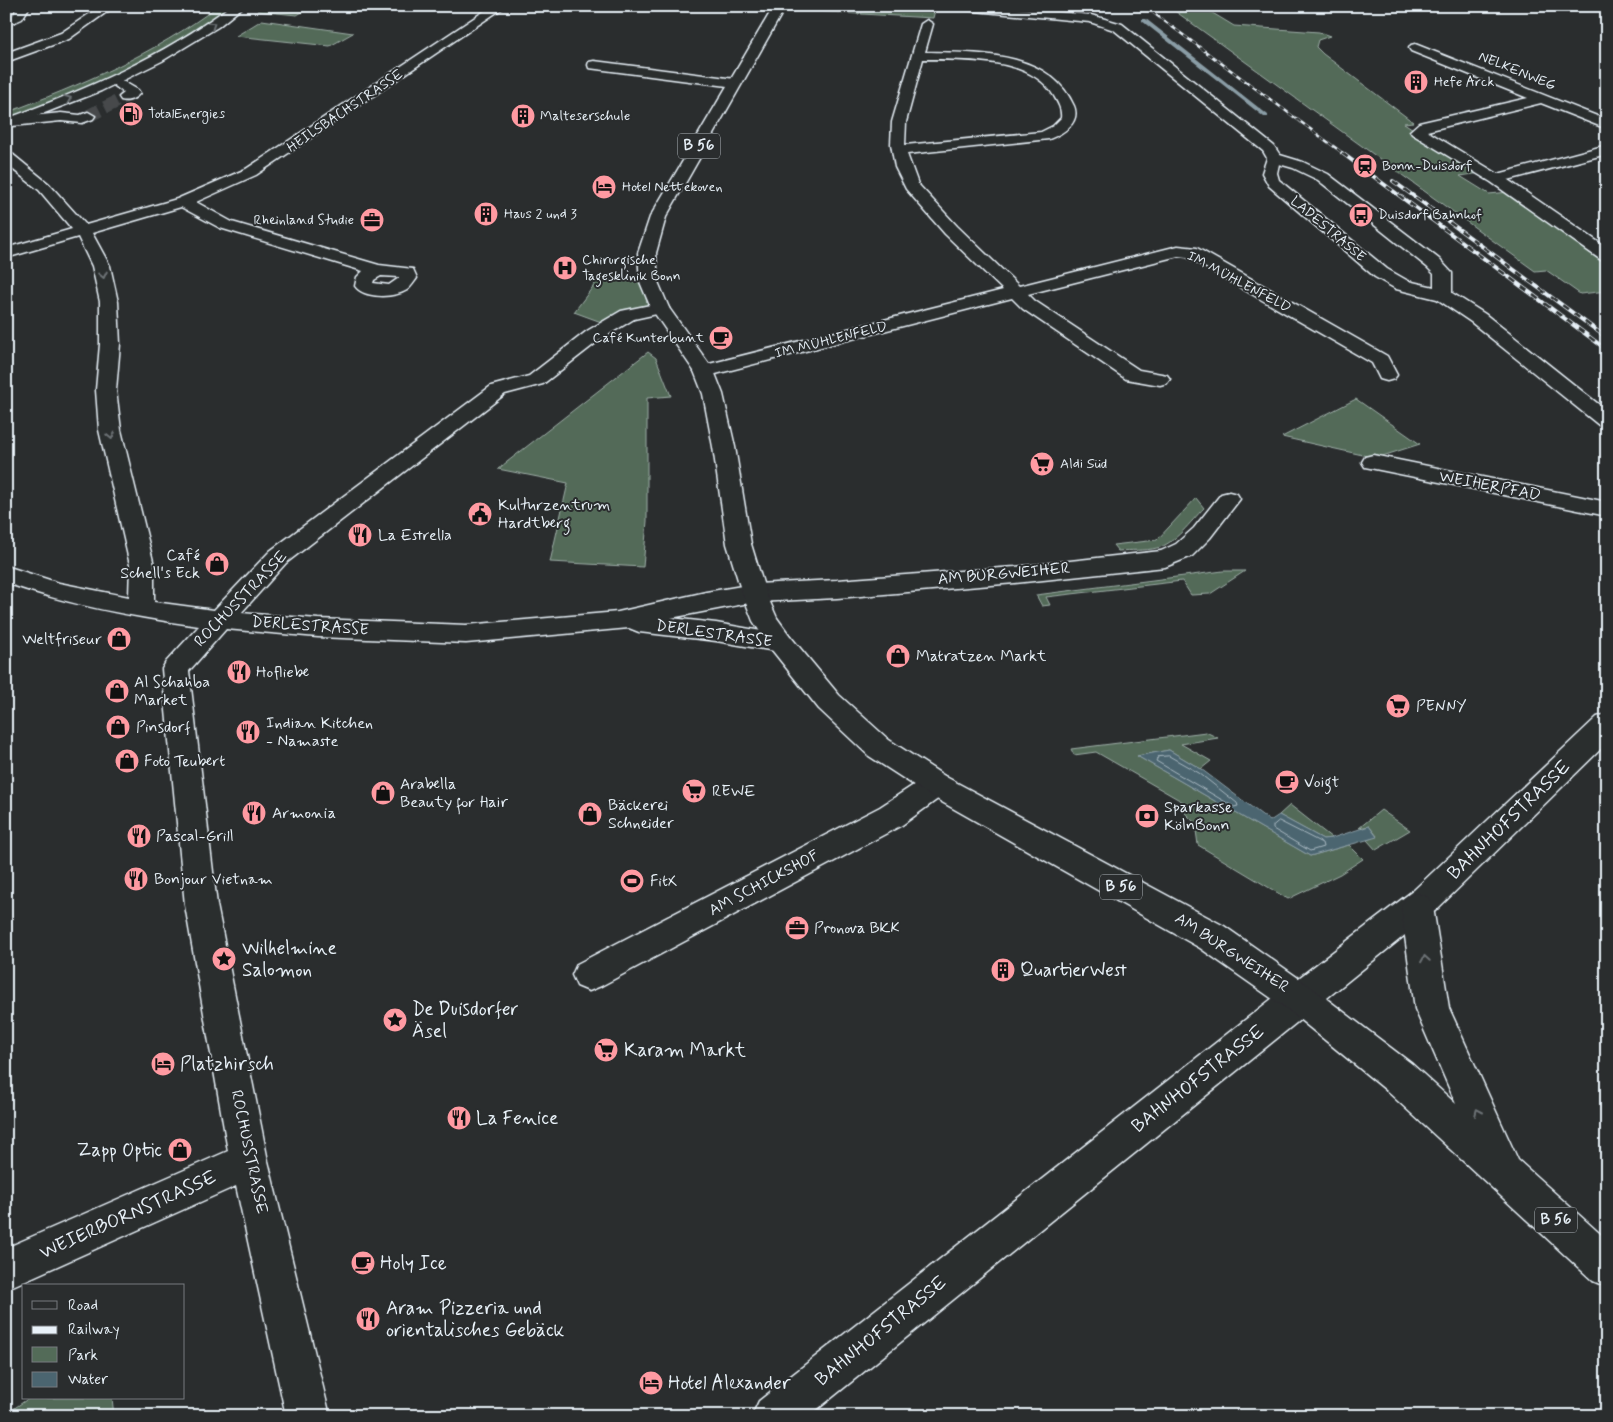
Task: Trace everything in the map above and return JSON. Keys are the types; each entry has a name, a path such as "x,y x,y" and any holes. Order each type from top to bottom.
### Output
{"street":[{"path":"6,23 18,17 24,6"},
{"path":"6,58 28,48 52,42 65,36 109,6"},
{"path":"9,123 114,80 184,43 238,6"},
{"name":"HEILSBACHSTRASSE","path":"6,253 183,202 226,185 268,163 500,6"},
{"name":"B 56","path":"660,308 649,282 647,253 658,217 780,6"},
{"path":"954,6 1106,16 1270,149 1274,158 1298,165 1323,177 1433,263 1443,273 1442,295"},
{"path":"927,24 899,122 899,150 902,167 911,186 929,208 1029,305 1133,375 1160,379"},
{"name":"NELKENWEG","path":"1415,48 1607,125"},
{"path":"899,150 1044,136 1056,131 1067,122 1068,111 1064,98 1048,80 1032,69 1009,62 918,55"},
{"path":"594,65 735,82"},
{"path":"114,80 133,93 126,97"},
{"path":"1543,99 1424,126 1417,131 1496,179 1607,256"},
{"path":"9,123 61,117 82,119 88,116"},
{"path":"1496,179 1607,149"},
{"path":"6,156 44,187 83,231 101,266 109,302 110,344 106,390 110,430 142,565 141,609"},
{"name":"LADESTRASSE","path":"1274,158 1268,169 1269,177 1274,183 1381,273 1402,285 1442,295 1478,318 1607,422"},
{"path":"183,202 226,224 378,270"},
{"name":"IM MÜHLENFELD","path":"704,371 1178,251 1192,252 1380,360 1387,375"},
{"name":"AM BURGWEIHER","path":"660,308 704,371 712,394 724,447 739,544 754,593 766,621 781,643 829,702 879,748 936,785 1212,937 1299,998 1399,1077 1607,1267"},
{"name":"ROCHUSSTRASSE","path":"308,1416 249,1161 201,905 174,669 278,557 498,390 536,380 594,335 628,315 660,308"},
{"name":"WEIHERPFAD","path":"1374,462 1607,509"},
{"name":"AM BURGWEIHER","path":"754,593 837,589 1015,575 1165,558 1184,550 1202,533 1229,499"},
{"name":"DERLESTRASSE","path":"6,574 56,592 141,609 221,620 318,628 466,634 618,621 706,601 754,593"},
{"name":"DERLESTRASSE","path":"618,621 716,632 781,643"},
{"name":"BAHNHOFSTRASSE","path":"774,1416 1299,998 1417,907 1459,869 1607,725"},
{"name":"AM SCHICKSHOF","path":"589,975 891,816 936,785"},
{"path":"1417,907 1432,1009 1504,1172"},
{"name":"WEIERBORNSTRASSE","path":"6,1269 249,1161"}],"green space":[{"path":"218,6 230,6 205,25 151,57 65,97 6,120 6,113 89,79 143,54"},
{"path":"266,6 313,6 297,15 257,11"},
{"path":"817,6 864,6 859,14 814,11"},
{"path":"865,6 935,10 933,18 861,14"},
{"path":"1168,6 1201,6 1234,26 1319,32 1330,36 1318,40 1316,47 1323,54 1413,122 1404,123 1481,173 1460,176 1489,194 1510,192 1607,263 1607,291 1580,294 1546,270 1535,271"},
{"path":"262,20 353,33 330,46 236,36"},
{"path":"601,276 641,278 648,307 604,323 574,312"},
{"path":"648,352 656,358 671,396 647,398 647,521 643,567 550,562 568,483 498,469"},
{"path":"1356,399 1420,444 1376,458 1282,437"},
{"path":"1196,498 1204,508 1176,537 1164,546 1148,550 1118,551 1113,545 1157,540"},
{"path":"1223,571 1245,571 1210,594 1191,595 1182,581 1046,597 1050,605 1042,606 1036,595"},
{"path":"1206,732 1218,738 1181,744 1211,761 1201,769 1169,750 1137,756 1310,856 1349,845 1363,859 1340,874 1288,899 1198,845 1195,823 1185,813 1190,806 1096,752 1074,755 1071,749"},
{"path":"1290,805 1332,838 1323,839 1279,815"},
{"path":"1381,810 1410,830 1376,850 1367,840 1377,836 1369,826 1359,828"},
{"path":"26,1400 112,1400 114,1416 6,1416 6,1414"}],"water":[{"path":"1169,750 1201,769 1270,821 1279,815 1323,839 1369,826 1377,837 1310,856 1137,756"}],"waterway":[{"path":"1144,20 1266,116"}],"tunnel":[{"path":"88,116 126,97"}],"railway":[{"path":"1144,6 1344,154"},
{"path":"1342,153 1607,350"},
{"path":"1393,181 1607,338"}],"place":[{"name":"Hefe Arck","path":"1416,82"},
{"name":"TotalEnergies","path":"131,114"},
{"name":"Malteserschule","path":"523,116"},
{"name":"Bonn-Duisdorf","path":"1365,166"},
{"name":"Hotel Nettekoven","path":"604,187"},
{"name":"Haus 2 und 3","path":"486,214"},
{"name":"Duisdorf Bahnhof","path":"1361,215"},
{"name":"Rheinland Studie","path":"372,220"},
{"name":"Chirurgische Tagesklinik Bonn","path":"565,268"},
{"name":"Café Kunterbunt","path":"721,338"},
{"name":"Aldi Süd","path":"1042,464"},
{"name":"Kulturzentrum Hardtberg","path":"480,514"},
{"name":"La Estrella","path":"360,535"},
{"name":"Café Schell's Eck","path":"217,564"},
{"name":"Weltfriseur","path":"119,639"},
{"name":"Matratzen Markt","path":"898,656"},
{"name":"Hofliebe","path":"239,672"},
{"name":"Al Schahba Market","path":"117,691"},
{"name":"PENNY","path":"1398,706"},
{"name":"Pinsdorf","path":"118,727"},
{"name":"Indian Kitchen - Namaste","path":"248,732"},
{"name":"Foto Teubert","path":"127,761"},
{"name":"Voigt","path":"1287,782"},
{"name":"REWE","path":"694,791"},
{"name":"Arabella Beauty for Hair","path":"383,793"},
{"name":"Armonia","path":"254,813"},
{"name":"Bäckerei Schneider","path":"590,814"},
{"name":"Sparkasse KölnBonn","path":"1147,816"},
{"name":"Pascal-Grill","path":"139,836"},
{"name":"Bonjour Vietnam","path":"136,879"},
{"name":"FitX","path":"632,881"},
{"name":"Pronova BKK","path":"797,928"},
{"name":"Wilhelmine Salomon","path":"224,959"},
{"name":"QuartierWest","path":"1003,970"},
{"name":"De Duisdorfer Äsel","path":"395,1020"},
{"name":"Karam Markt","path":"606,1050"},
{"name":"Platzhirsch","path":"163,1064"},
{"name":"La Fenice","path":"459,1118"},
{"name":"Zapp Optic","path":"180,1150"},
{"name":"Holy Ice","path":"363,1263"},
{"name":"Aram Pizzeria und orientalisches Gebäck","path":"368,1319"},
{"name":"Hotel Alexander","path":"651,1383"}]}
